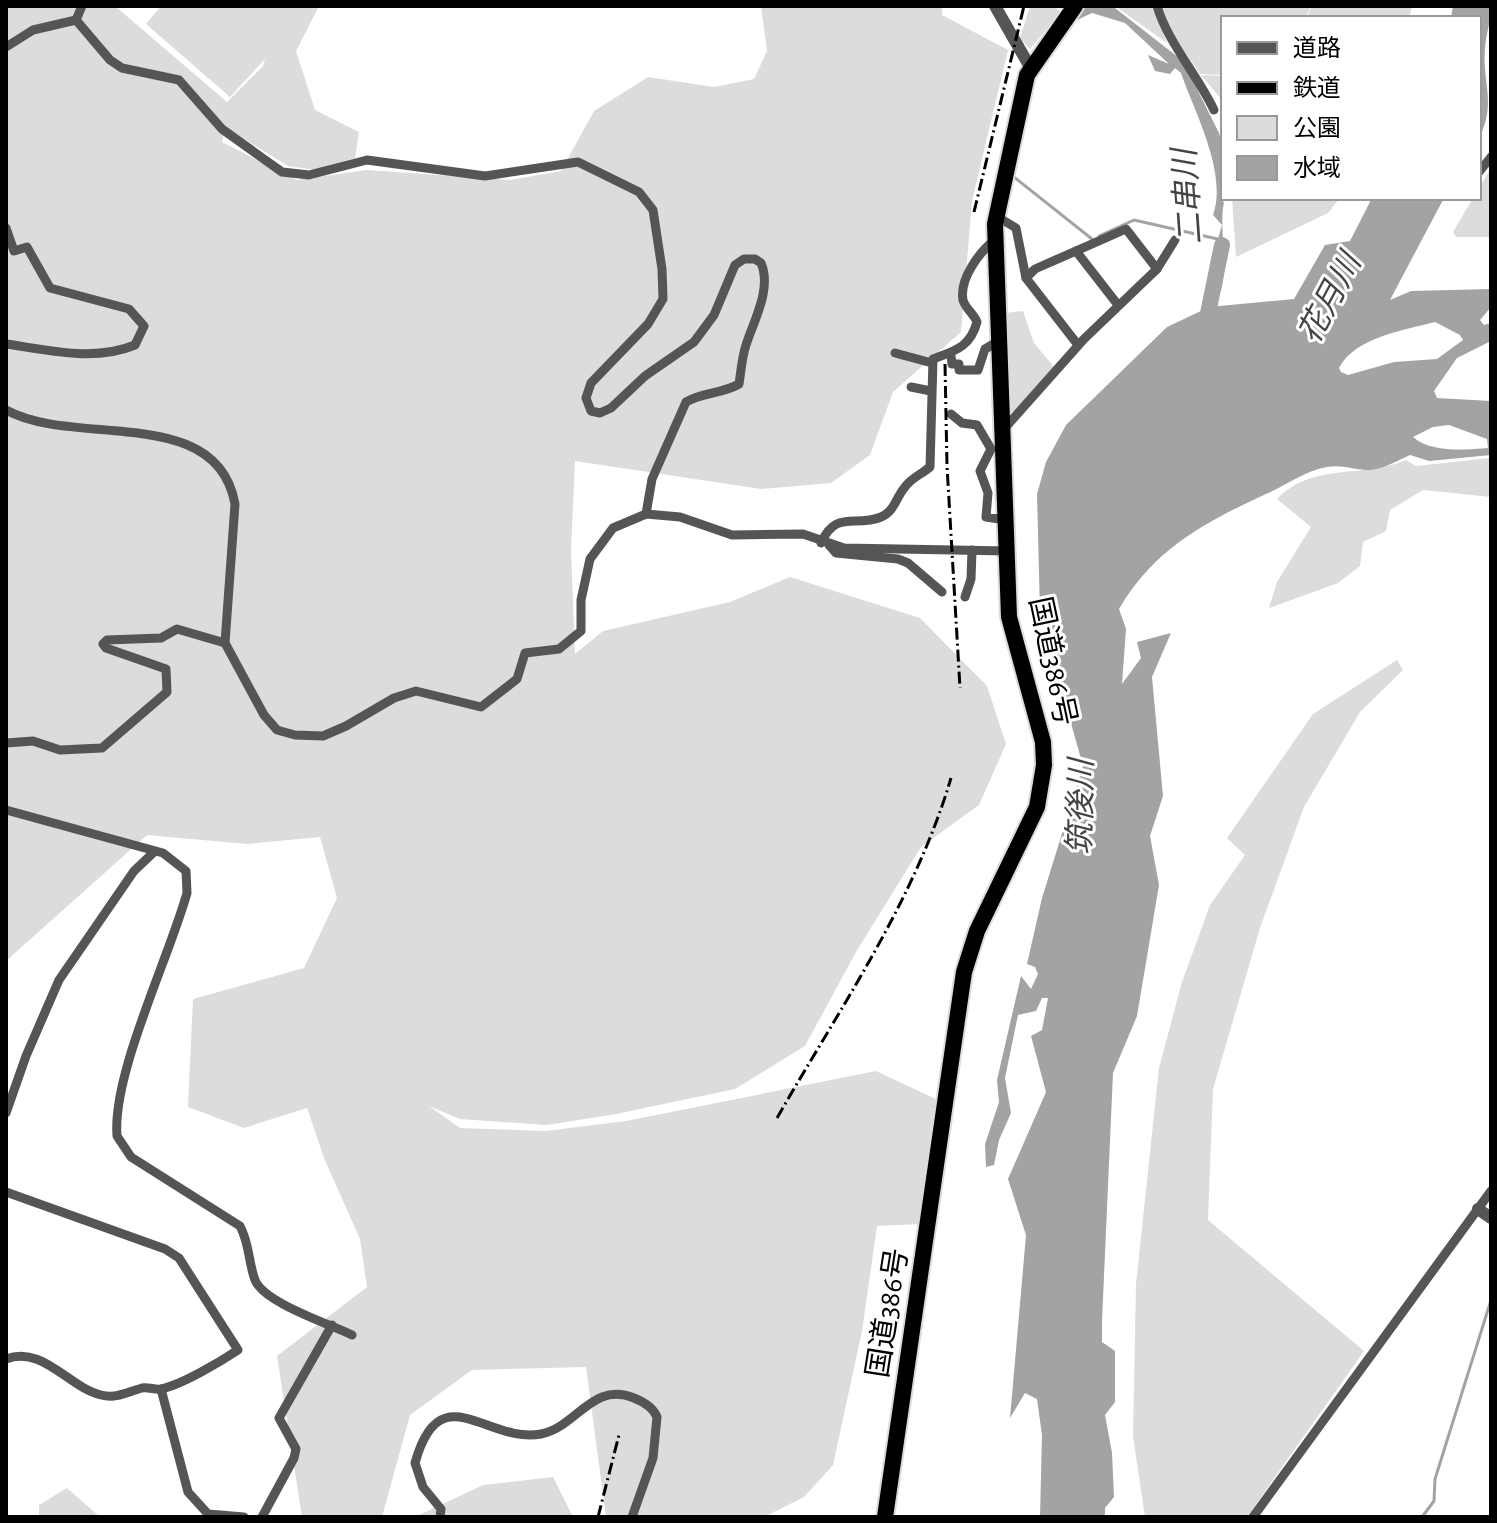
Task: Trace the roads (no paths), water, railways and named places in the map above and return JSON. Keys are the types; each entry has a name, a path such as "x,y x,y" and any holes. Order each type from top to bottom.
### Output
{"highway":[{"name":"国道386号","path":"885,1517 964,972 977,931 1037,807 1044,765 1043,742 1009,617 995,240 996,216 1030,67 1075,6"}],"street":[{"path":"76,20 82,6"},
{"path":"995,6 1030,67"},
{"path":"1157,6 1165,30 1187,59 1214,110"},
{"path":"6,47 33,30 76,20"},
{"path":"76,20 122,68 179,80 222,129 282,172 309,175 367,160 485,176 578,162 639,192 653,210 663,299 648,324 591,383 586,398 591,411 600,413 611,408 645,376 694,342 714,315 735,265 744,259 761,263 763,289 754,327 745,345 739,384 686,402 652,479 646,514"},
{"path":"996,216 1016,228 1026,278 1078,345"},
{"path":"6,228 14,251 27,247 50,288 129,309 138,315 144,326 135,345 103,353 80,355 6,344"},
{"path":"1026,278 1035,269 1126,229 1157,269"},
{"path":"825,544 831,526 840,521 884,515 894,507 904,487 930,467 932,363 937,357 951,356 975,331 977,322 964,303 964,286 985,247 995,240"},
{"path":"1001,433 1078,345 1157,269 1175,240"},
{"path":"1076,251 1118,305"},
{"path":"951,356 952,364 959,364 959,370 978,370 985,349 997,342"},
{"path":"895,353 932,363"},
{"path":"911,387 931,391"},
{"path":"6,410 25,419 55,426 177,440 204,451 220,468 232,487 235,504 225,643 264,715 277,730 295,735 323,736 394,698 416,691 481,707 517,679 525,653 559,649 581,631 581,600 590,559 613,528 646,514 680,517 732,535 803,534 836,553 908,563 942,592"},
{"path":"951,414 962,423 977,425 991,449 980,471 988,493 986,517 1006,520"},
{"path":"924,458 928,447"},
{"path":"825,544 1008,551"},
{"path":"965,597 971,579 972,550"},
{"path":"6,743 33,741 60,750 102,748 167,692 166,669 106,648 103,644 107,640 161,638 177,629 225,643"},
{"path":"6,810 163,853 186,871 187,893 132,1055 121,1097 117,1136 131,1157 240,1226 250,1244 255,1280 260,1288 279,1301 352,1335"},
{"path":"6,1113 26,1056 59,980 134,871 154,852"},
{"path":"1253,1517 1491,1191"},
{"path":"6,1192 165,1249 188,1269 238,1350 202,1372 161,1389 146,1387 113,1398 97,1394 37,1358 14,1356 6,1359"},
{"path":"1478,1209 1491,1218"},
{"path":"262,1517 296,1449 279,1418 332,1325"},
{"path":"161,1389 188,1492 208,1514 244,1517"},
{"path":"440,1517 440,1506 423,1487 415,1463 428,1428 447,1418 463,1417 513,1432 543,1434 597,1398 618,1393 644,1402 657,1417 653,1458 632,1517"}],"water":[{"path":"1058,6 1115,8 1183,61 1221,141 1222,225 1213,215 1216,180 1208,142 1181,73 1175,68 1170,74 1155,71 1148,55 1169,64 1125,23 1092,13 1075,21"},
{"path":"1453,6 1491,6 1485,49 1488,104 1481,133 1481,16 1451,16"},
{"path":"1371,200 1443,200 1390,300 1411,291 1491,289 1491,307 1480,320 1484,325 1491,323 1491,341 1457,358 1434,391 1437,398 1491,401 1491,455 1429,461 1410,455 1375,469 1332,466 1311,472 1222,515 1183,540 1148,570 1119,609 1126,629 1122,684 1141,658 1137,642 1171,633 1152,677 1163,796 1150,836 1159,885 1137,1016 1113,1073 1102,1342 1115,1351 1115,1402 1105,1415 1112,1453 1114,1497 1105,1508 1105,1517 1040,1517 1042,1435 1037,1399 1025,1393 1010,1418 1026,1235 1008,1179 1046,1092 1031,1036 1042,1030 1048,998 1042,998 1036,1011 1018,1015 1005,1078 1011,1113 999,1140 994,1165 986,1167 985,1144 999,1102 997,1080 1021,976 1031,989 1038,974 1035,967 1027,964 1042,898 1083,766 1040,613 1037,494 1046,462 1066,425 1167,327 1203,310 1205,299 1209,307 1294,299 1325,245 1350,241","holes":["1435,322 1460,335 1463,340 1437,359 1394,362 1348,375 1339,368 1346,357 1368,342 1396,332","1449,425 1487,439 1488,448 1459,450 1429,446 1413,437 1433,427"]},
{"path":"1222,225 1224,267 1217,297 1220,278 1215,252"}],"waterway":[{"path":"1014,177 1092,239"},
{"path":"1099,236 1134,220 1222,240"},
{"name":"二串川","path":"1205,328 1222,245"},
{"path":"1422,1517 1434,1501 1435,1479 1491,1300"}],"railway":[{"path":"974,212 1024,6"},
{"path":"945,364 947,466 960,688"},
{"path":"777,1118 897,910 936,823 951,778"},
{"path":"598,1517 619,1435"}],"water label":[{"name":"花月川","path":"1329,298"},
{"name":"筑後川","path":"1080,807"}]}
